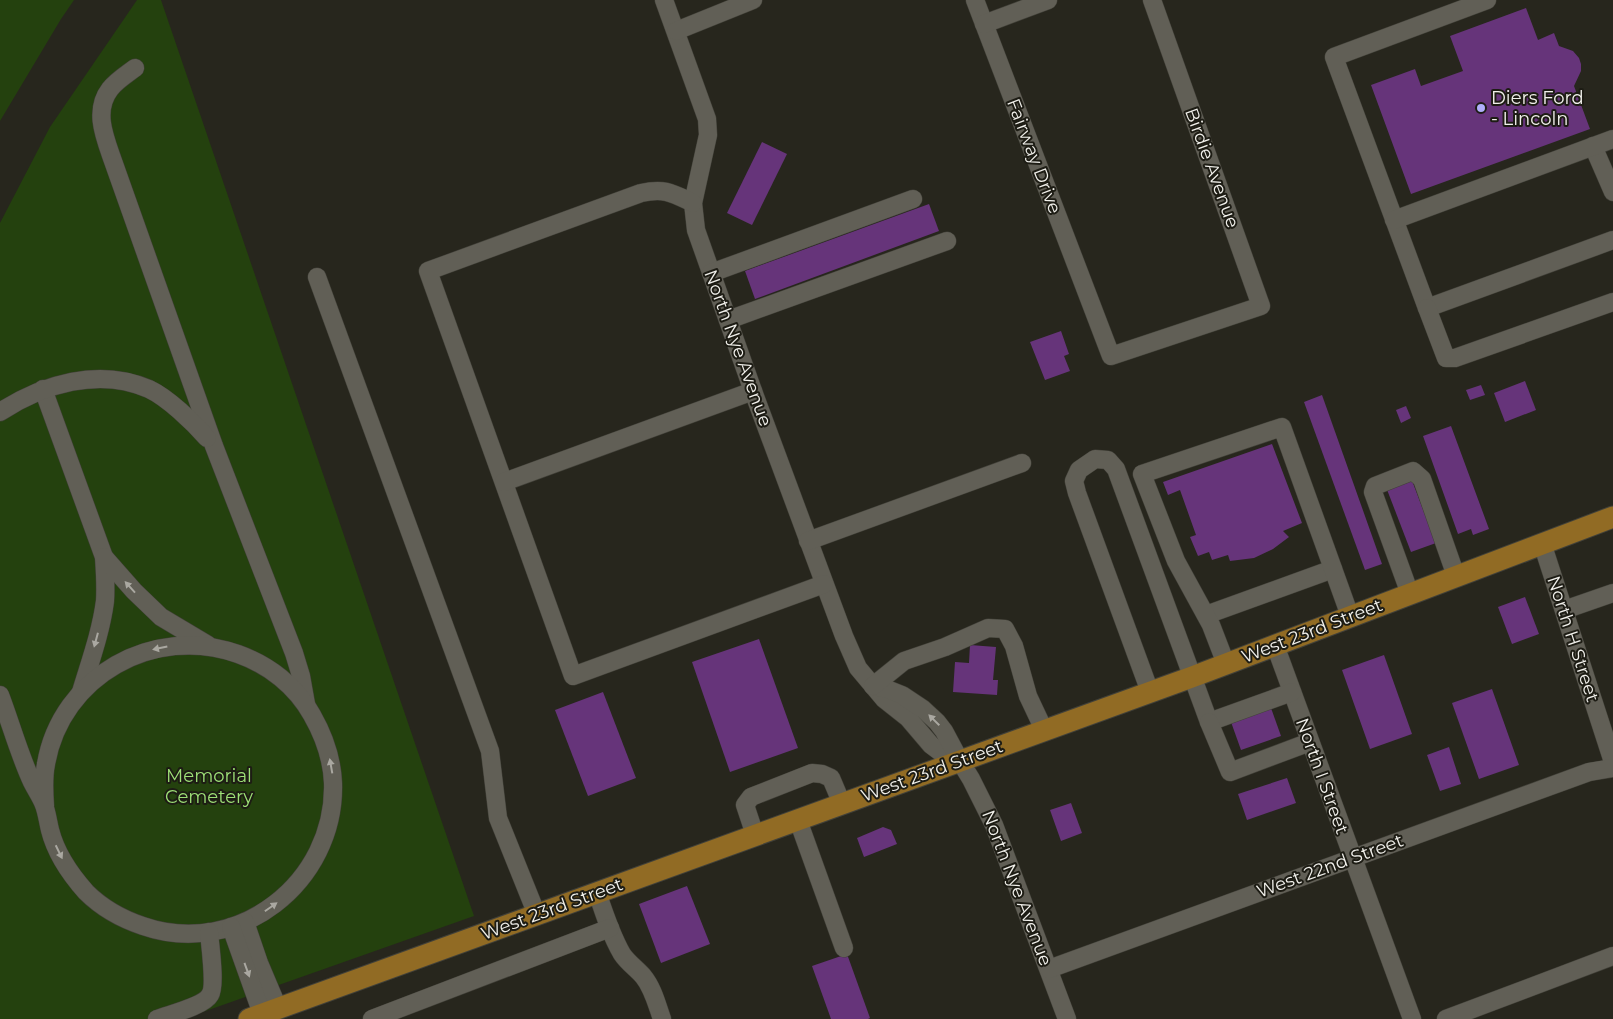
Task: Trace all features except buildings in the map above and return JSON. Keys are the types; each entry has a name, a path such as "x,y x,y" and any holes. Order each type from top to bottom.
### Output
{"main road":[{"name":"West 23rd Street","path":"273,1013 597,892 1192,677 1613,517"}],"street":[{"name":"North Nye Avenue","path":"664,0 707,119 708,134 693,202 694,225 808,541 854,661 873,686 902,695 923,709 944,730 978,790 994,825 1066,1019"},
{"path":"676,30 753,0"},
{"name":"Fairway Drive","path":"975,0 1111,356 1230,316"},
{"path":"984,24 1048,0"},
{"name":"Birdie Avenue","path":"1152,0 1261,306 1230,316"},
{"path":"1487,0 1334,56 1446,358 1455,358 1613,302"},
{"path":"135,68 110,88 101,108 103,129 214,446 294,654 301,676 306,704"},
{"path":"1394,220 1613,138"},
{"path":"1593,146 1613,192"},
{"path":"693,202 665,190 641,193 428,271 573,676 824,584"},
{"path":"711,273 913,199"},
{"path":"1427,308 1613,240"},
{"path":"728,320 947,241"},
{"path":"317,277 490,751 498,818 537,915"},
{"path":"0,412 18,400 42,389 95,378 123,381 149,389 174,406 194,422 214,446"},
{"path":"42,389 104,557 106,577 104,601 98,632 81,693"},
{"path":"504,482 753,391"},
{"path":"1226,664 1206,615 1176,561 1142,474 1282,427 1350,616"},
{"path":"1150,692 1074,481 1079,470 1095,459 1108,460 1116,469 1192,677 1230,772 1310,742"},
{"path":"808,541 1022,462"},
{"path":"1410,594 1373,492 1375,486 1413,471 1422,479 1456,576"},
{"name":"North H Street","path":"1542,544 1613,762"},
{"path":"104,557 134,591 161,617 211,646"},
{"path":"1206,615 1333,569"},
{"path":"1564,610 1613,593"},
{"path":"873,686 904,661 988,628 1005,629 1014,646 1028,696 1044,730"},
{"path":"175,645 211,646 246,656 264,666 292,688 306,704 321,730 333,774 333,794 328,827 317,855 301,880 275,905 238,924 209,932 176,933 153,929 128,921 98,902 72,875 58,853 50,832 44,806 46,765 58,726 67,710 95,679 108,669 140,653 175,645"},
{"name":"North I Street","path":"1275,645 1412,1019"},
{"path":"1209,722 1292,692"},
{"path":"0,695 32,782 44,806"},
{"name":"West 22nd Street","path":"1049,969 1589,772 1613,768"},
{"path":"755,835 745,805 751,797 812,773 822,774 831,778 842,804"},
{"path":"798,820 844,948"},
{"path":"597,892 621,952 629,964 643,976 650,988 662,1019"},
{"path":"238,924 259,963 273,1013"},
{"path":"372,1019 610,928"},
{"path":"157,1019 198,1004 211,995 213,986 209,932"},
{"path":"1446,1019 1613,956"}],"green space":[{"path":"0,0 74,0 0,121"},
{"name":"Memorial Cemetery","path":"137,0 161,0 474,916 183,1019 0,1019 0,223 50,127"}],"place":[{"name":"Diers Ford - Lincoln","path":"1481,108"}]}
